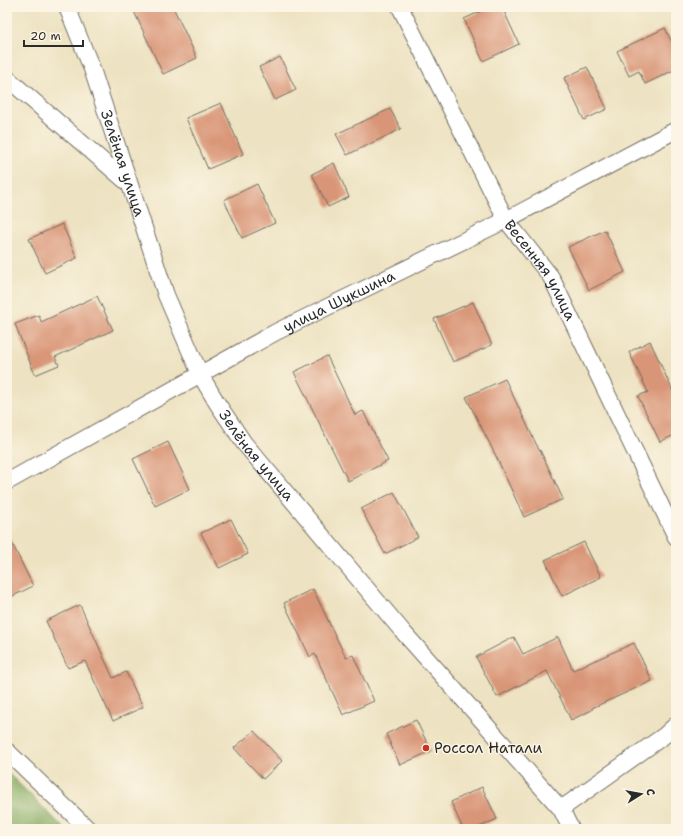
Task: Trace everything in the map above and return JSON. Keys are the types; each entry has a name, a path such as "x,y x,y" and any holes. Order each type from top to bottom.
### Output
{"street":[{"name":"Зелёная улица","path":"67,7 92,69 128,183 166,295 200,374 217,403 249,449 404,634 561,809 571,829"},
{"name":"Весенняя улица","path":"400,7 506,220 551,277 676,537"},
{"path":"7,78 128,183"},
{"name":"улица Шукшина","path":"7,482 276,332 506,220 676,130"},
{"path":"561,809 665,735 676,725"},
{"path":"7,751 88,829"}],"green space":[{"path":"7,772 65,829 7,829"}],"building":[{"path":"132,7 173,7 197,58 163,74"},
{"path":"490,7 502,7 519,44 483,61 464,19"},
{"path":"665,28 676,51 676,69 645,84 639,71 629,76 617,51"},
{"path":"280,57 296,90 275,100 259,67"},
{"path":"587,67 607,109 584,120 564,78"},
{"path":"221,103 243,154 208,169 186,118"},
{"path":"390,109 401,129 347,155 336,134"},
{"path":"334,163 349,197 328,207 312,174"},
{"path":"257,184 275,223 242,238 224,200"},
{"path":"62,224 77,258 45,273 29,239"},
{"path":"605,230 625,272 589,290 568,247"},
{"path":"97,296 113,330 55,357 59,365 35,375 15,324 39,315 41,322"},
{"path":"473,302 492,345 453,362 434,319"},
{"path":"650,341 676,398 676,434 660,442 638,396 648,392 629,352"},
{"path":"327,356 355,415 363,411 388,461 348,481 294,372"},
{"path":"505,379 563,499 524,517 495,454 466,397"},
{"path":"168,442 190,489 155,506 133,459"},
{"path":"394,492 418,537 385,554 361,509"},
{"path":"231,519 248,554 219,568 201,533"},
{"path":"7,533 33,586 7,599"},
{"path":"584,542 601,577 562,596 545,560"},
{"path":"313,589 346,658 353,655 374,701 343,715 315,654 310,657 284,603"},
{"path":"80,605 113,678 126,672 143,707 113,721 85,661 68,668 46,621"},
{"path":"514,637 523,654 558,637 573,670 634,643 652,681 592,708 592,710 571,720 547,671 497,697 476,657"},
{"path":"416,720 431,751 400,765 386,734"},
{"path":"254,731 282,761 263,779 234,748"},
{"path":"482,787 497,819 475,829 463,829 451,802"}],"place":[{"name":"Россол Натали","path":"426,748"}]}
